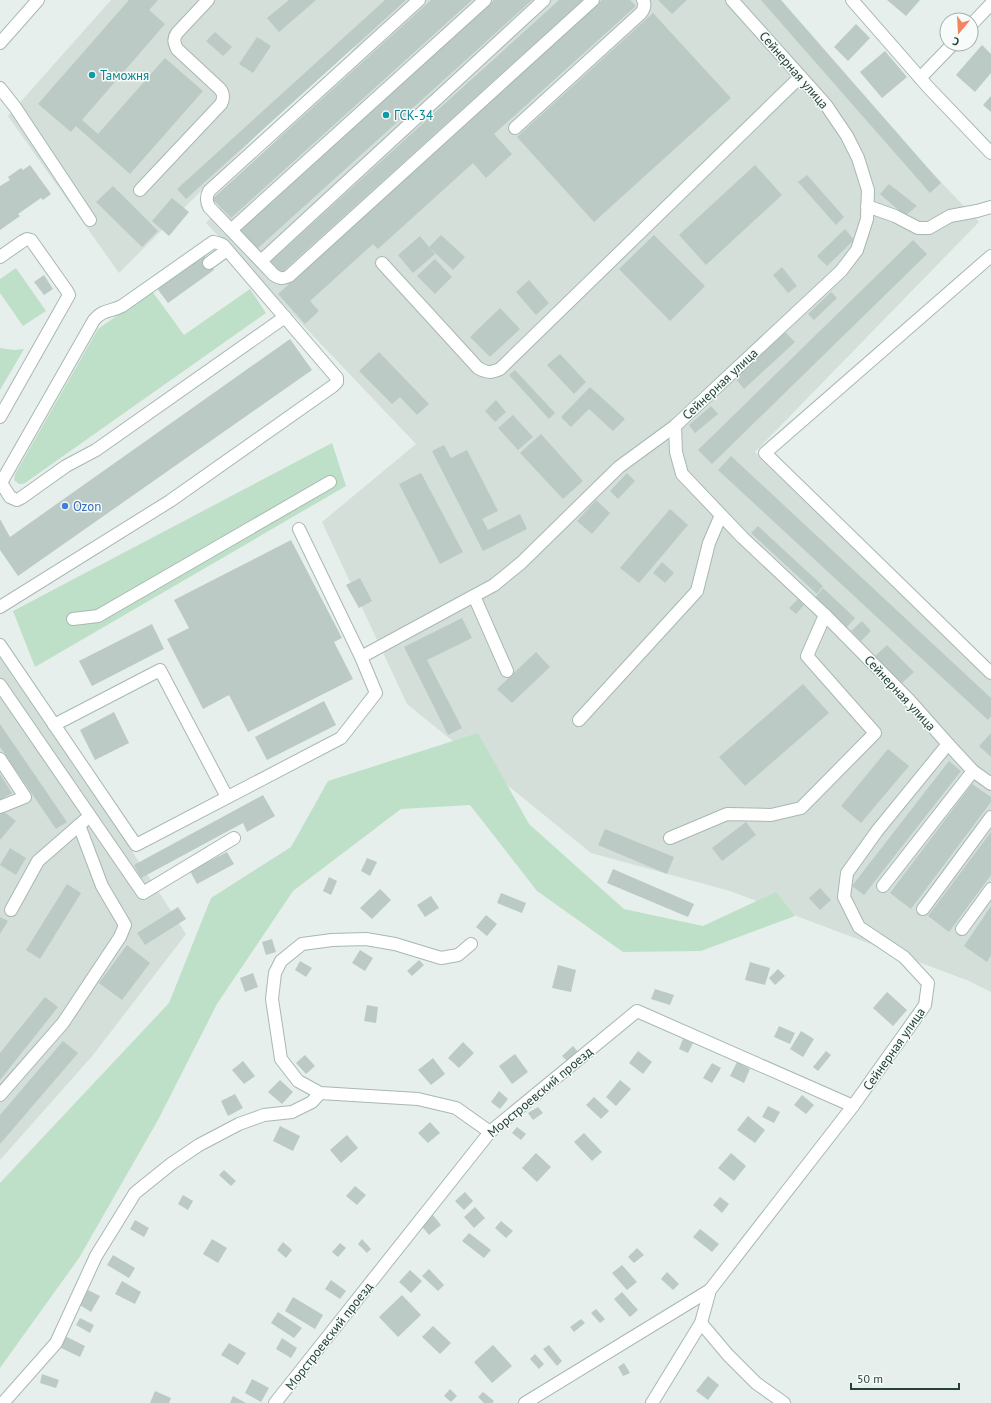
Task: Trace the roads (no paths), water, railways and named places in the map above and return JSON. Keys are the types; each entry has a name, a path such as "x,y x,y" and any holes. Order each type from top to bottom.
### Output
{"street":[{"path":"0,43 38,0"},
{"path":"140,190 224,99 224,93 220,88 174,44 176,33 208,0"},
{"path":"419,0 206,196 206,202 209,207 260,261 279,278 289,276 593,0"},
{"path":"231,230 485,0"},
{"path":"260,261 544,0"},
{"path":"515,128 641,14 645,2 643,0"},
{"name":"Сейнерная улица","path":"652,1403 701,1323 710,1290 853,1106 925,1005 928,983 904,957 859,927 844,897 847,873 877,831 948,744 909,700 825,615 743,538 682,474 676,452 675,426 841,271 857,250 867,220 868,190 858,158 849,141 826,105 732,0"},
{"path":"858,2 920,78 991,153"},
{"path":"979,17 991,4"},
{"path":"920,78 945,52"},
{"path":"382,263 478,368 485,372 493,373 500,369 800,77"},
{"path":"0,88 15,107 90,220"},
{"path":"867,206 895,216 918,228 930,228 950,216 991,207"},
{"path":"0,257 26,239 31,240 68,291 69,295 0,417"},
{"path":"0,607 170,501 333,386 336,382 337,378 334,373 227,250 218,243 213,242 209,244 122,306 100,313 94,320 1,481 10,497 17,500 21,498 66,466 96,450 285,317"},
{"path":"209,263 227,250"},
{"path":"991,256 765,453 991,673"},
{"path":"361,657 494,585 521,563 619,467 675,426"},
{"path":"73,619 98,616 330,482"},
{"path":"579,720 697,591 709,543 721,515"},
{"path":"0,645 136,845 341,738 376,693 361,657 299,529"},
{"path":"474,596 507,671"},
{"path":"670,838 727,814 770,816 801,808 875,733 807,656 825,615"},
{"path":"54,725 160,670 227,798"},
{"path":"0,685 143,893 234,838"},
{"path":"948,744 973,771 991,784"},
{"path":"0,760 25,797 0,807"},
{"path":"883,886 973,771"},
{"path":"11,910 38,861 90,816"},
{"path":"923,910 991,817"},
{"path":"0,1095 63,1023 120,937 125,925 102,886 79,825"},
{"path":"962,929 991,889"},
{"path":"471,944 458,955 441,958 395,944 366,939 332,940 302,944 282,961 275,973 272,999 282,1059 298,1081 320,1093 418,1099 456,1108 490,1132"},
{"name":"Морстроевский проезд","path":"276,1403 490,1132 637,1011 853,1106"},
{"path":"3,1403 56,1343 96,1256 135,1193 171,1164 206,1142 239,1124 264,1115 292,1112 312,1102 320,1093"},
{"path":"525,1403 710,1290"},
{"path":"701,1323 728,1355 756,1383 784,1403"}],"place":[{"name":"Таможня","path":"92,75"},
{"name":"ГСК-34","path":"386,115"},
{"name":"Ozon","path":"65,506"}]}
